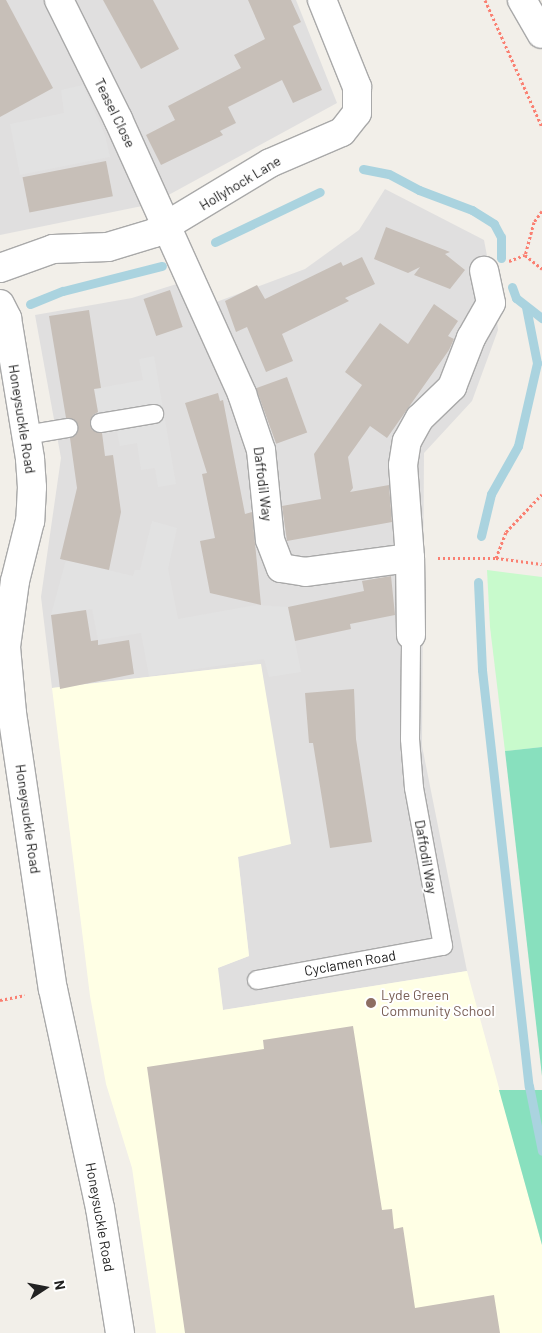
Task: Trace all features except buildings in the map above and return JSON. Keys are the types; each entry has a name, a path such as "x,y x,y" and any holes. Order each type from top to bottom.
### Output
{"street":[{"name":"Teasel Close","path":"59,0 168,227"},
{"name":"Hollyhock Lane","path":"0,268 53,249 108,247 168,227 270,163 342,132 357,113 357,87 352,68 327,18 322,0"},
{"path":"522,0 542,34"},
{"name":"Daffodil Way","path":"168,227 252,422 261,450 270,540 281,568 305,572 410,558"},
{"name":"Daffodil Way","path":"412,636 410,558 403,465 407,441 420,418 452,387 471,338 492,303 484,271"},
{"name":"Honeysuckle Road","path":"0,304 7,318 26,435 32,487 30,521 15,581 6,647 12,713 53,989 100,1208 120,1333"}],"lane":[{"path":"100,423 154,414"},
{"path":"26,435 68,428"},
{"name":"Daffodil Way","path":"412,636 410,739 414,788 443,946"},
{"name":"Cyclamen Road","path":"257,980 443,946"}],"path":[{"path":"485,0 542,127"},
{"path":"542,210 534,222 525,255 542,268"},
{"path":"496,558 506,532 542,494"},
{"path":"410,558 496,558 542,564"}],"shaded area":[{"path":"0,0 296,0 337,103 152,204 0,235"},
{"path":"83,85 105,135 110,157 20,175 10,124 64,113 61,90"},
{"path":"385,189 484,240 494,293 498,330 472,401 424,453 422,746 467,971 223,1010 217,968 249,956 238,857 260,664 52,688 41,597 61,458 35,315 132,298 183,282 192,311 305,269 359,230"},
{"path":"154,356 176,484 158,487 155,468 141,470 137,443 120,446 117,431 102,434 94,389 143,380 139,359"},
{"path":"152,521 177,528 168,569 178,619 256,605 288,607 301,672 269,677 264,659 149,676 141,633 98,640 92,609 51,615 66,560 133,576 135,570 140,570"},
{"name":"Lyde Green Community School","path":"261,664 291,844 238,857 249,956 218,968 223,1010 467,971 542,1245 542,1333 156,1333 132,1168 106,1084 90,996 52,688"}],"green space":[{"path":"487,570 542,577 542,747 505,751 490,627"},
{"path":"542,747 542,1076 505,751"},
{"path":"499,1090 542,1090 542,1245"}],"waterway":[{"path":"363,169 389,174 419,190 472,210 494,224 501,237 501,258"},
{"path":"215,242 320,192"},
{"path":"30,304 63,291 162,266"},
{"path":"512,287 516,298 542,318"},
{"path":"481,536 491,494 518,446 537,363 526,307"},
{"path":"478,582 482,670 529,1086 542,1151"}],"place":[{"name":"Lyde Green Community School","path":"371,1003"}]}
